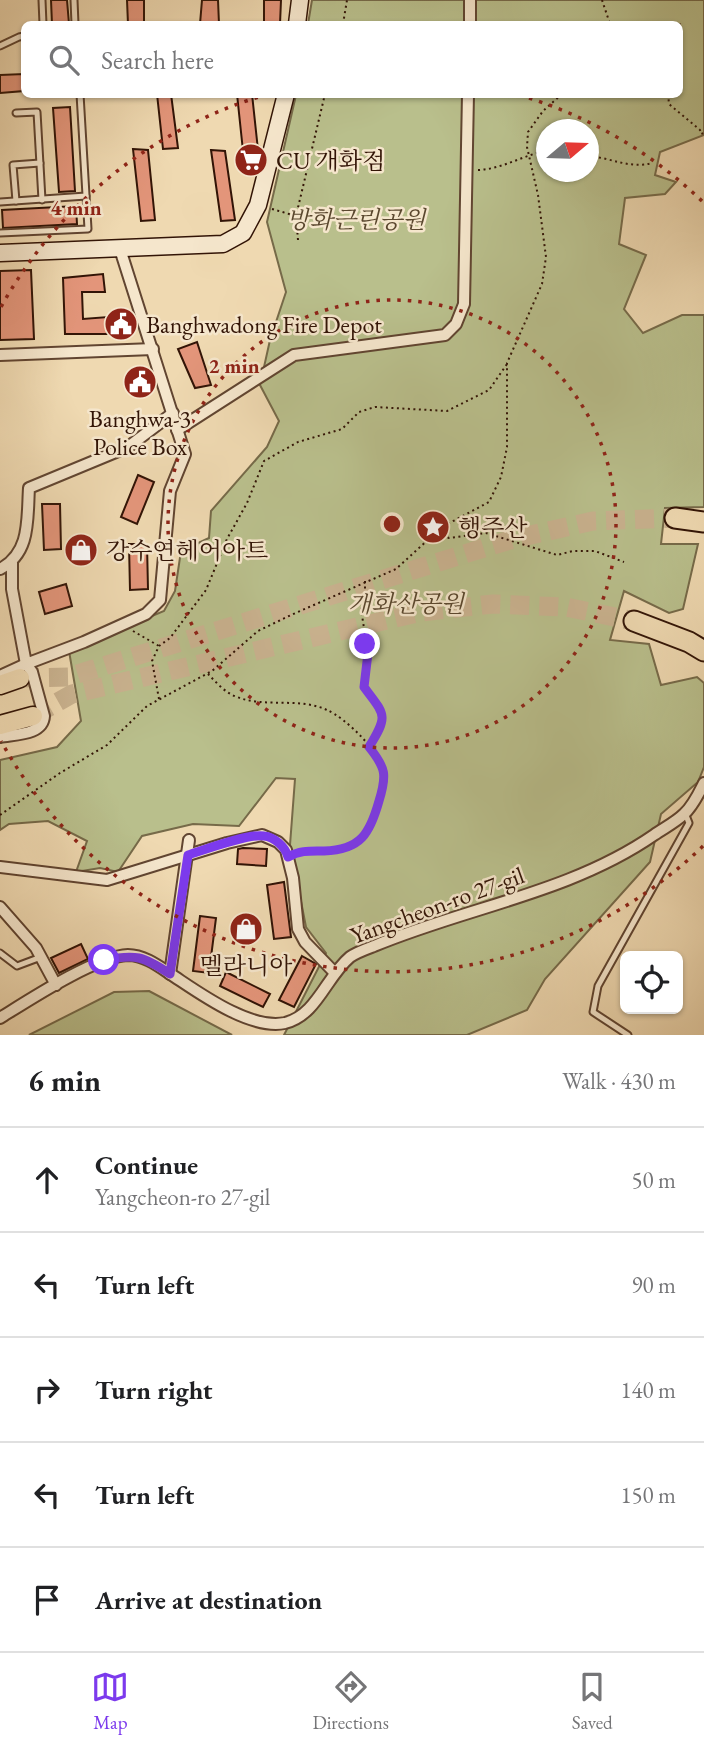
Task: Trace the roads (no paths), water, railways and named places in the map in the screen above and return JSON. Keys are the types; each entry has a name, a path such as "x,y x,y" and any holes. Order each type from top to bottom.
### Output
{"highway":[{"path":"675,518 704,522"},
{"path":"634,621 690,642 704,651"}],"main road":[{"path":"0,685 23,671"},
{"path":"0,725 33,716"}],"street":[{"path":"297,21 300,0"},
{"path":"470,0 470,21"},
{"path":"0,253 223,244 243,233 258,205 285,98"},
{"path":"177,430 294,355 445,335 456,324 464,304 468,98"},
{"path":"0,676 23,671 146,614 160,600 170,491 185,454 120,249"},
{"path":"0,355 153,349"},
{"path":"0,569 12,563 25,542 29,488 128,447 173,413"},
{"path":"12,563 12,589 23,671"},
{"path":"0,737 38,729 43,723 44,716 32,672 23,671"},
{"name":"Yangcheon-ro 27-gil","path":"0,1018 104,960 129,955 155,964 204,996 248,1018 268,1025 286,1023 306,1015 335,973 352,956 375,945 589,873 636,848 685,813 704,783"},
{"path":"0,867 107,880 262,835 278,842 286,850 293,878 298,929 304,942 335,973"},
{"path":"170,974 189,840"},
{"path":"0,907 20,928 41,957 56,985"}],"lane":[{"path":"42,0 44,21"},
{"path":"74,0 75,21"},
{"path":"0,46 21,37"},
{"path":"0,233 88,229 79,98"},
{"path":"16,113 37,112 42,200"},
{"path":"16,201 13,164 40,163"},
{"path":"0,202 86,196"},
{"path":"628,1035 593,1012 598,986 689,823 685,813"},
{"path":"0,953 17,966 41,957"}],"tunnel":[{"path":"20,678 68,677 513,539 593,521 675,518"},
{"path":"33,716 72,694 421,612 493,604 566,607 634,621"}],"place":[{"name":"CU 개화점","path":"251,160"},
{"name":"Banghwadong Fire Depot","path":"121,324"},
{"name":"Banghwa-3 Police Box","path":"140,382"},
{"name":"행주산","path":"433,527"},
{"name":"강수연헤어아트","path":"81,550"},
{"name":"멜라니아","path":"246,929"}],"park label":[{"name":"방화근린공원","path":"356,219"},
{"name":"개화산공원","path":"406,603"}]}
